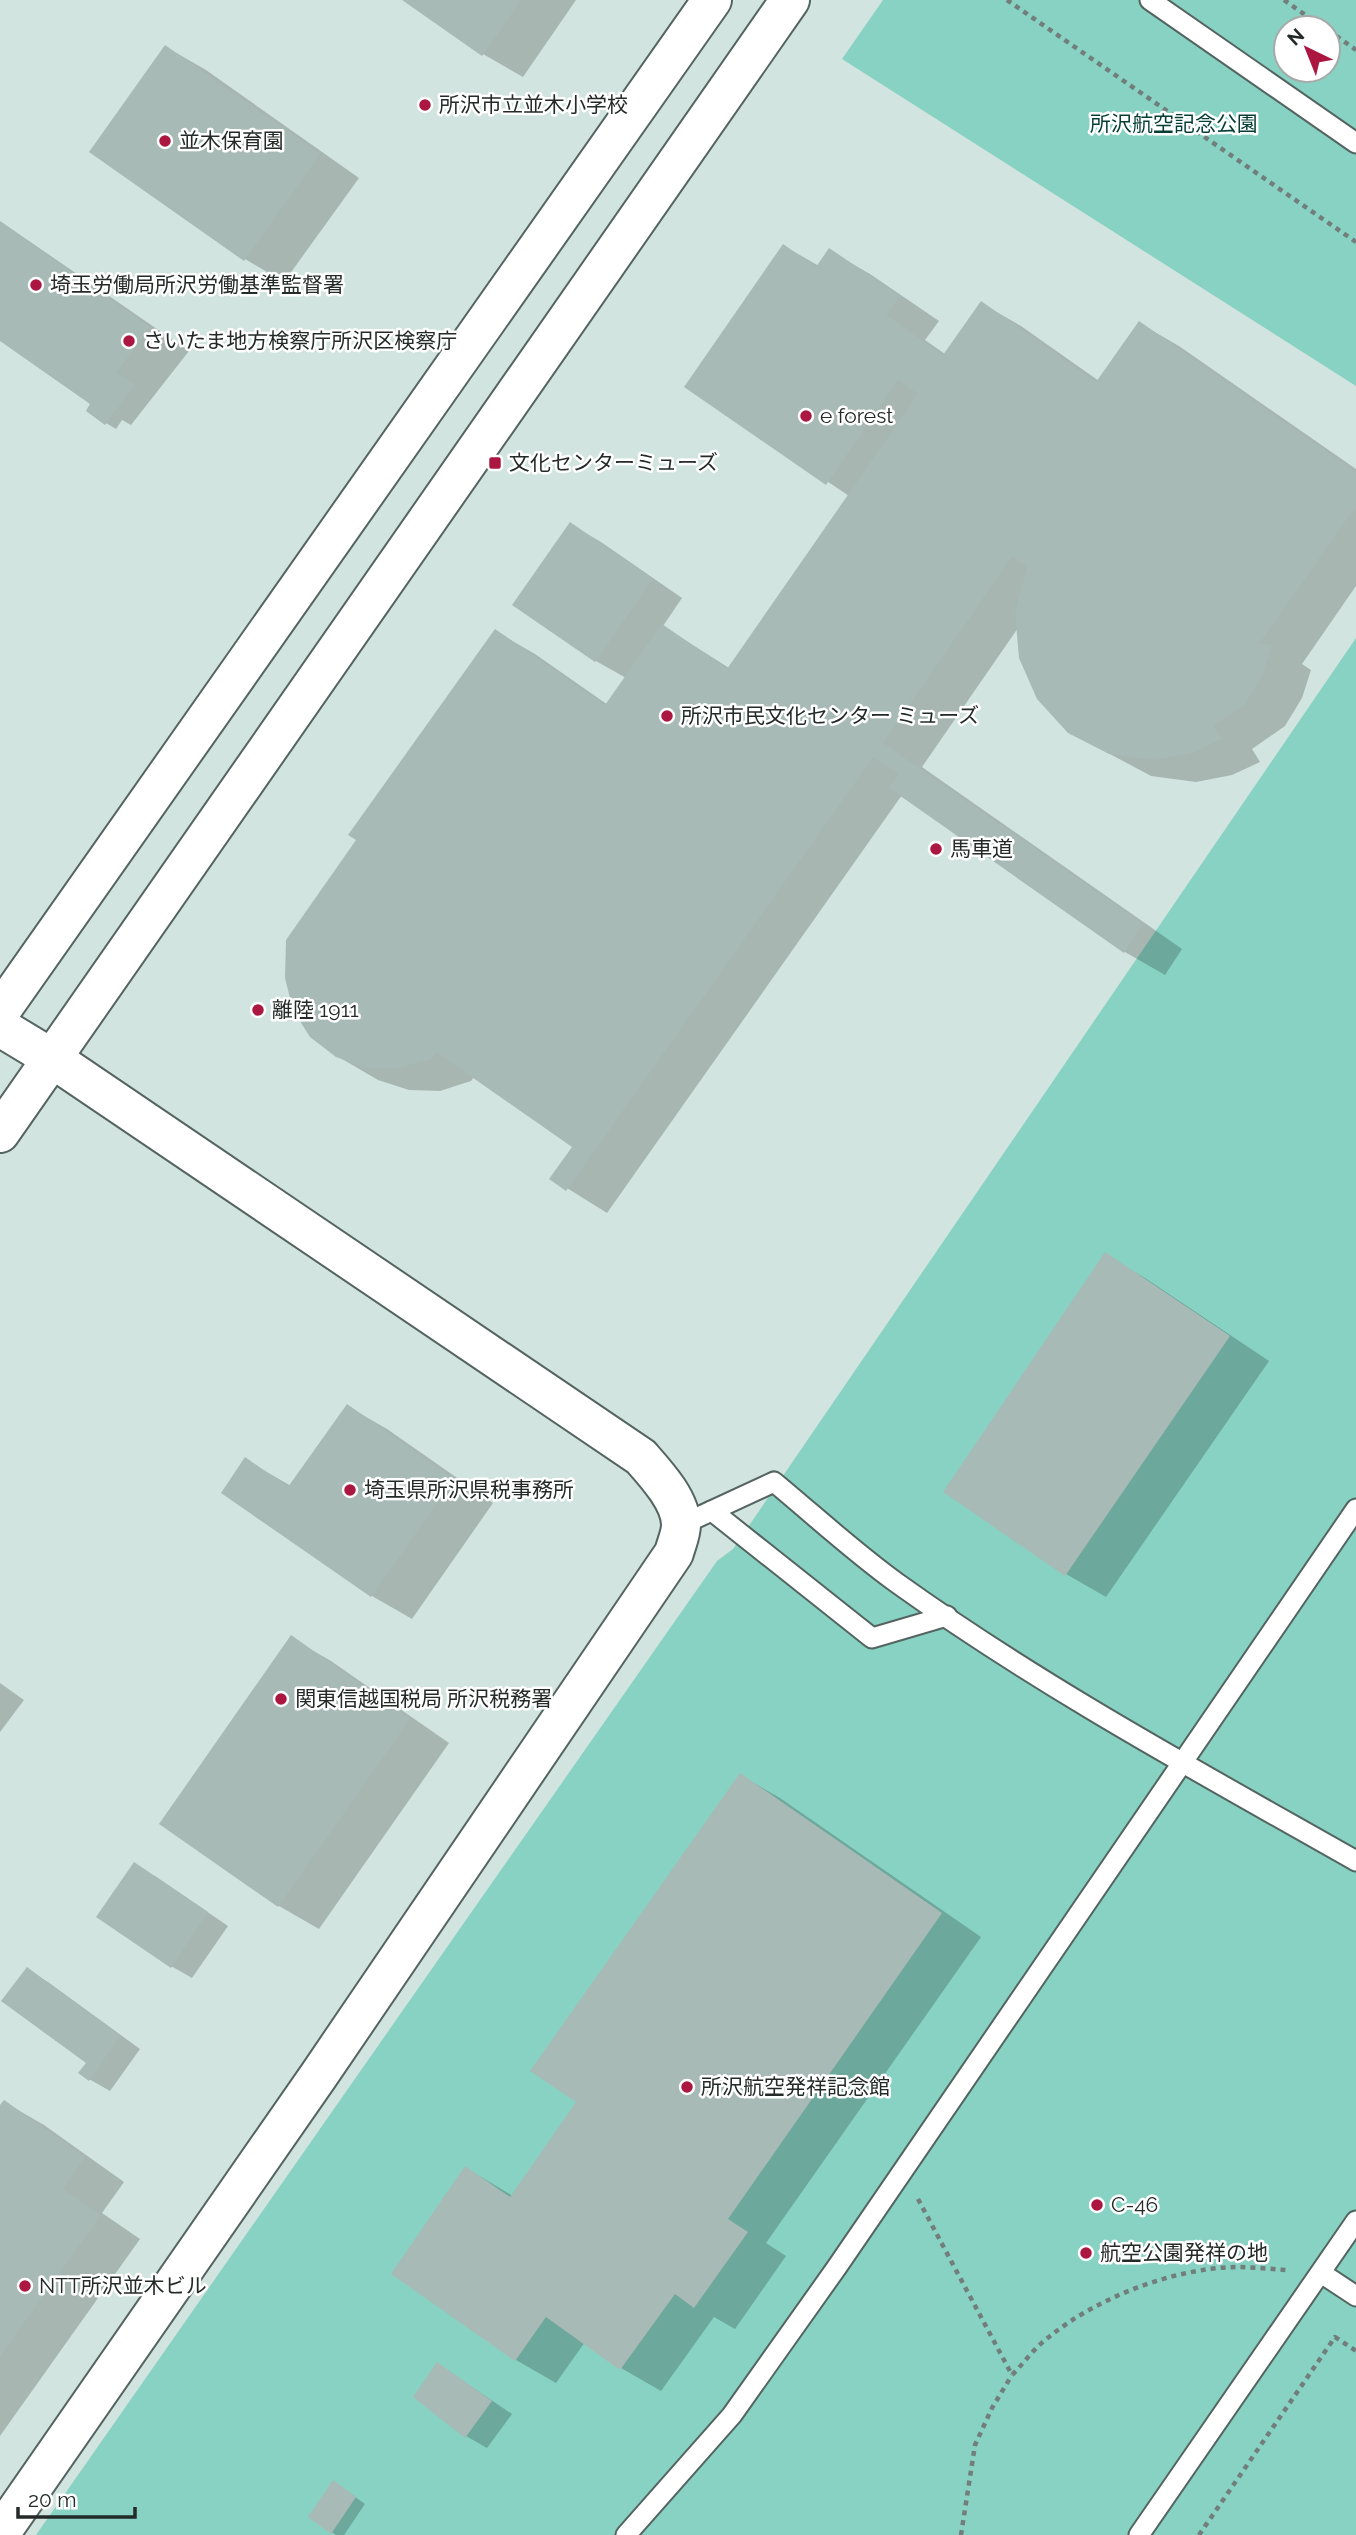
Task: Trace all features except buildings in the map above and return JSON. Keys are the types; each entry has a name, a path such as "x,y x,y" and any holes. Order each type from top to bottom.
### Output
{"street":[{"path":"0,1012 712,0"},
{"path":"0,1133 790,0"},
{"path":"0,1027 53,1059 641,1457 660,1478 673,1499 697,1518 311,2086 0,2534"}],"lane":[{"path":"1150,0 1356,143"},
{"path":"697,1518 774,1482 895,1582 1010,1659 1183,1763 1356,1861"},
{"path":"626,2535 732,2416 1356,1509"},
{"path":"697,1518 872,1638 947,1616"},
{"path":"1139,2535 1356,2221"},
{"path":"1321,2273 1356,2297"}],"path":[{"path":"1007,0 1356,242"},
{"path":"1283,0 1304,14"},
{"path":"903,2170 1012,2375"},
{"path":"961,2535 975,2445 992,2408 1012,2375 1048,2337 1093,2306 1136,2288 1188,2273 1236,2267 1321,2273"},
{"path":"1199,2535 1335,2337 1356,2351"}],"green space":[{"name":"所沢航空記念公園","path":"883,0 1356,0 1356,386 842,59"},
{"path":"1356,638 1356,2535 36,2535 717,1561 733,1549"}],"place":[{"name":"所沢市立並木小学校","path":"425,105"},
{"name":"並木保育園","path":"165,141"},
{"name":"埼玉労働局所沢労働基準監督署","path":"36,285"},
{"name":"さいたま地方検察庁所沢区検察庁","path":"129,341"},
{"name":"e forest","path":"806,416"},
{"name":"文化センターミューズ","path":"495,463"},
{"name":"所沢市民文化センター ミューズ","path":"667,716"},
{"name":"馬車道","path":"936,849"},
{"name":"離陸 1911","path":"258,1010"},
{"name":"埼玉県所沢県税事務所","path":"350,1490"},
{"name":"関東信越国税局 所沢税務署","path":"281,1699"},
{"name":"所沢航空発祥記念館","path":"687,2087"},
{"name":"C-46","path":"1097,2205"},
{"name":"航空公園発祥の地","path":"1086,2253"},
{"name":"NTT所沢並木ビル","path":"25,2286"}]}
